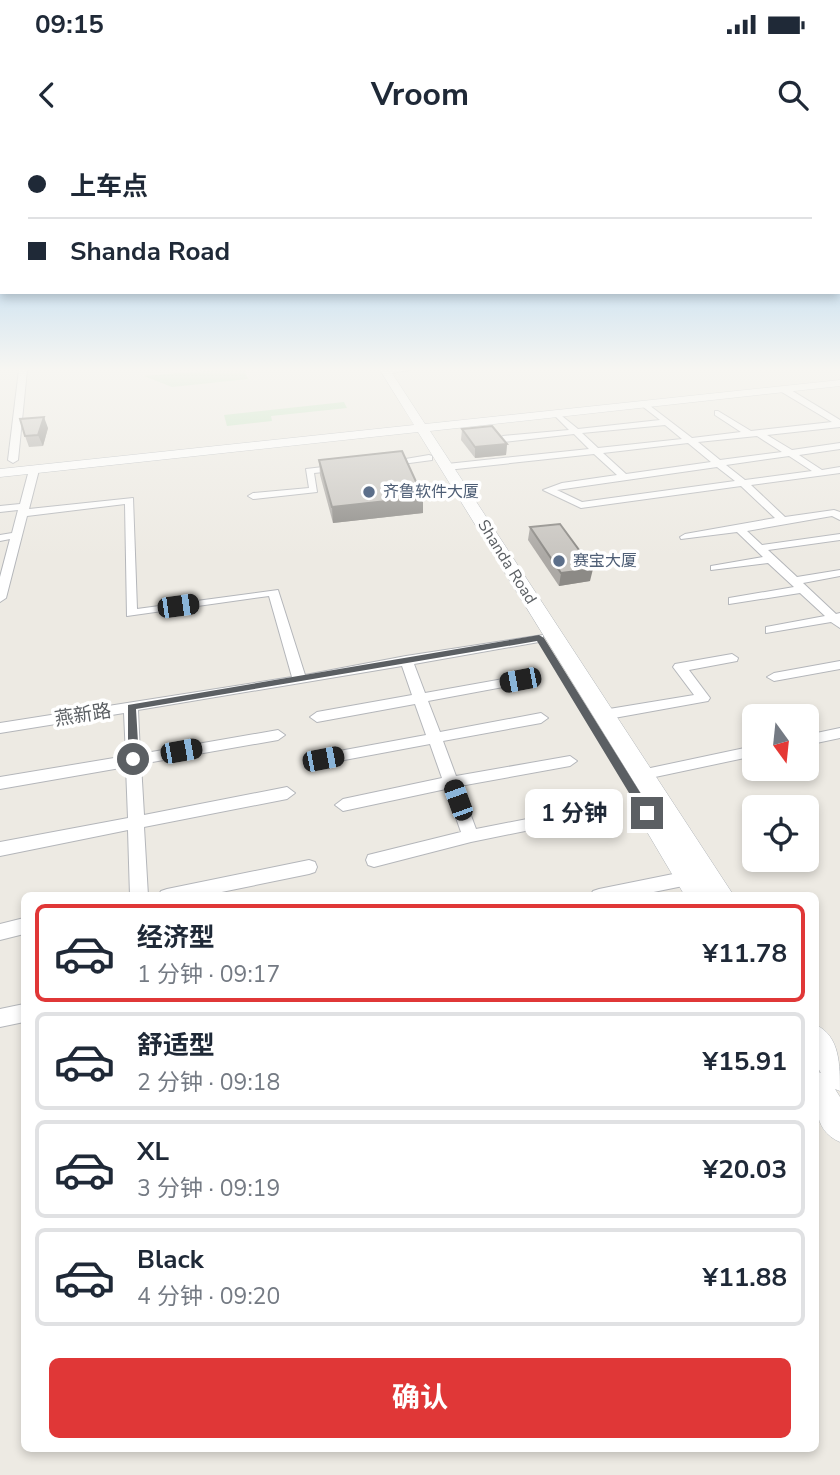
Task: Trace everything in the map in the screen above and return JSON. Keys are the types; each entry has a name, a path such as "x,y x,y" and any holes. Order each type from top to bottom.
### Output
{"main road":[{"path":"7,461 314,432"},
{"path":"0,473 339,432"},
{"name":"Shanda Road","path":"418,432 429,458 696,892"},
{"name":"Shanda Road","path":"421,432 447,467 641,775 718,892"},
{"path":"819,1044 840,1076"},
{"path":"819,1091 840,1126"}],"street":[{"path":"7,461 12,432"},
{"path":"503,439 565,432"},
{"path":"578,432 624,477"},
{"path":"679,432 745,485 783,520"},
{"path":"751,432 791,453 821,473"},
{"path":"447,467 769,432"},
{"path":"840,446 562,485 548,490 582,505 840,470"},
{"path":"375,464 429,458"},
{"path":"253,496 314,489 309,471 349,467"},
{"path":"0,598 5,565 17,535 34,470"},
{"path":"0,509 130,500 131,613 274,592 300,680"},
{"path":"685,537 834,513 840,517"},
{"path":"739,529 838,620"},
{"path":"0,538 17,535"},
{"path":"760,548 840,537"},
{"path":"715,568 771,559"},
{"path":"733,601 840,573"},
{"path":"770,630 838,620"},
{"name":"燕新路","path":"0,728 539,638"},
{"path":"603,715 703,698 680,667 732,658"},
{"path":"406,660 471,836"},
{"path":"774,677 840,665"},
{"path":"317,717 520,680"},
{"path":"131,707 139,892"},
{"path":"323,759 541,718"},
{"path":"819,737 840,733"},
{"path":"0,783 278,735"},
{"path":"641,775 742,754"},
{"path":"343,805 570,761"},
{"path":"0,849 287,793"},
{"path":"374,860 471,836 588,813"},
{"path":"187,892 309,867"},
{"path":"619,892 688,878"},
{"path":"0,932 21,927"},
{"path":"0,1018 21,1014"}],"building":[{"path":"24,432 39,432 38,435 25,436"},
{"path":"464,432 497,432 507,444 475,447"},
{"name":"齐鲁软件大厦","path":"402,451 423,497 332,507 319,460"},
{"path":"560,524 593,569 561,573 530,527"}],"place":[{"name":"齐鲁软件大厦","path":"369,492"},
{"name":"赛宝大厦","path":"559,561"}],"route":[{"path":"133,759 131,707 539,638 647,813"}]}
